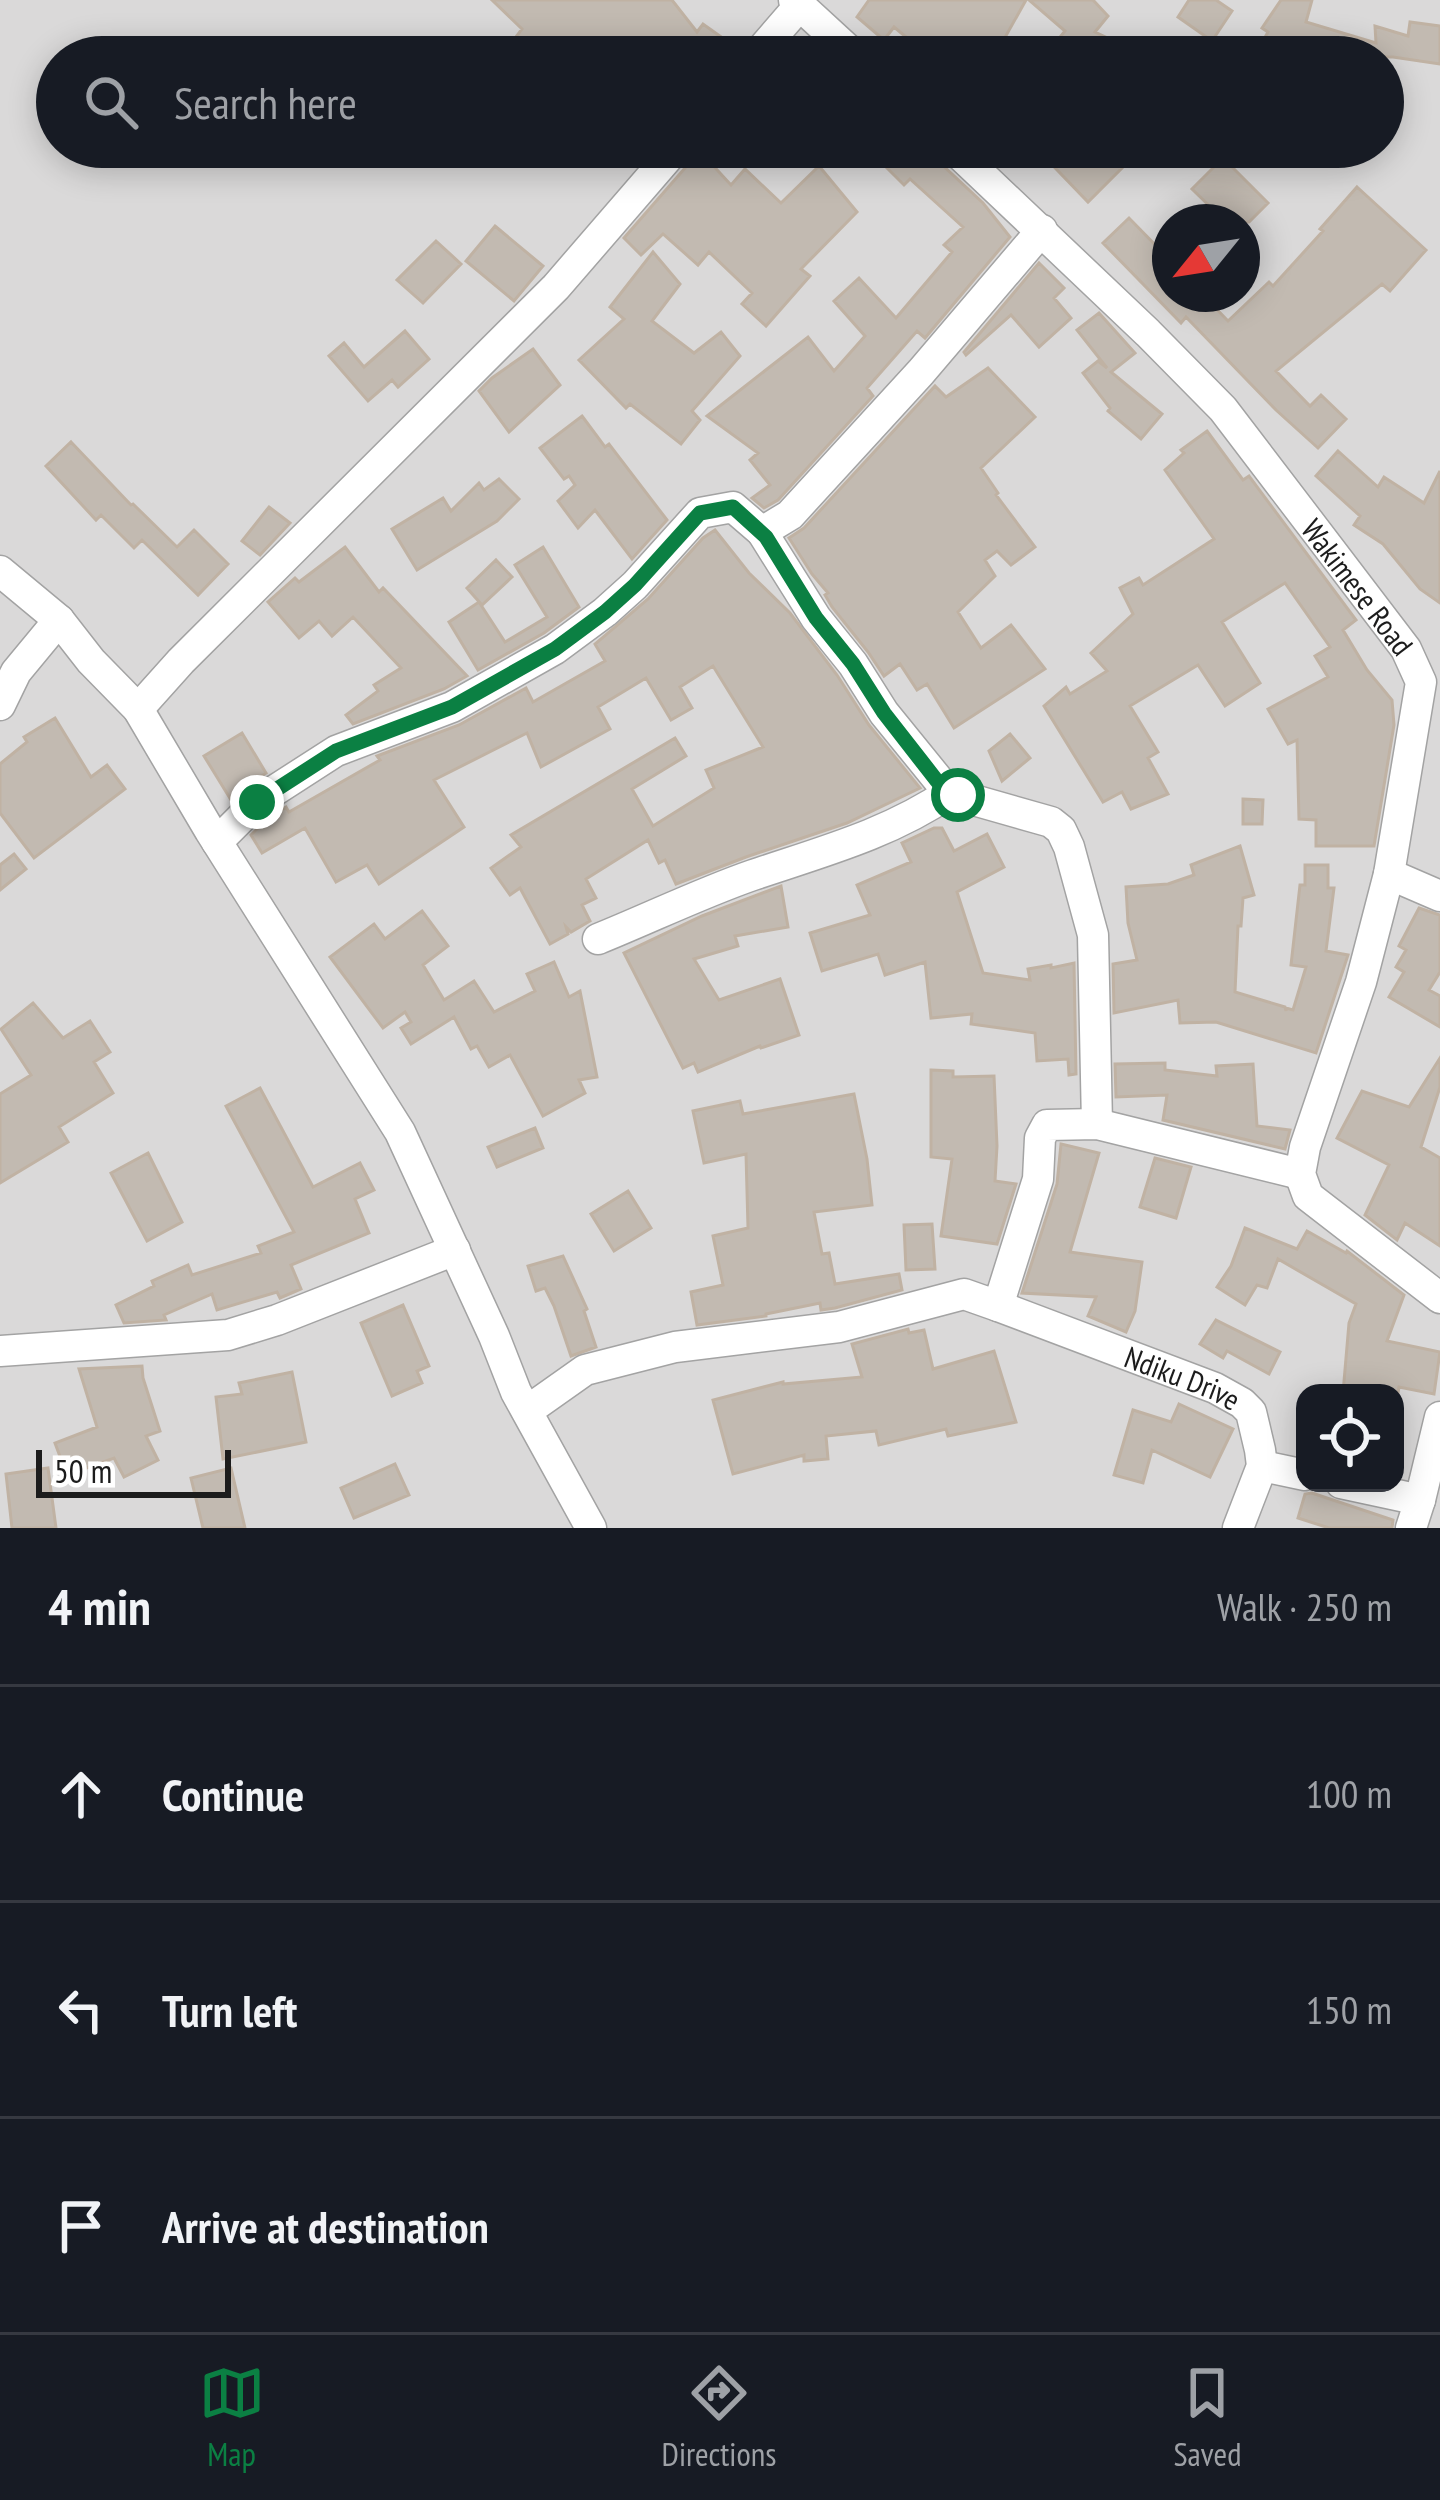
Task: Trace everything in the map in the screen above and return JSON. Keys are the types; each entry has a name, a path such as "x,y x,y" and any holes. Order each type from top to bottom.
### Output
{"street":[{"path":"771,36 797,3 833,36"},
{"path":"138,709 556,287 659,168"},
{"name":"Wakimese Road","path":"975,168 1223,409 1431,680 1361,982 1300,1174"},
{"path":"762,532 790,515 1042,230"},
{"path":"217,842 257,802 336,751 452,707 555,649 635,585 700,513 733,507 762,532 884,713 949,793 1051,822 1061,830 1094,935 1096,1124"},
{"path":"0,571 59,620 138,709 400,1132 526,1411 591,1528"},
{"path":"0,704 16,671 59,620"},
{"path":"598,939 749,877 887,828 949,793"},
{"path":"1389,874 1440,896"},
{"path":"526,1411 585,1370 675,1347 839,1327 964,1294 998,1306 1038,1179 1040,1138 1047,1125 1096,1124 1300,1174 1308,1196 1440,1298"},
{"path":"0,1351 228,1336 455,1250"},
{"name":"Ndiku Drive","path":"998,1306 1242,1402 1256,1424 1262,1466"},
{"path":"1359,1492 1415,1520 1440,1417"},
{"path":"1238,1528 1262,1466 1296,1473"}],"shaded area":[{"path":"0,0 1440,0 1440,1528 0,1528"}],"building":[{"path":"492,0 672,0 697,32 703,24 720,36 517,36 522,29"},
{"path":"869,0 1026,0 1006,36 905,36 894,27 887,36 879,36 857,17"},
{"path":"1029,0 1093,0 1108,16 1095,32 1103,36 1061,36 1065,31"},
{"path":"1189,0 1216,0 1232,11 1215,36 1205,36 1178,17"},
{"path":"1281,0 1312,0 1306,22 1353,36 1266,36 1268,32 1262,28"},
{"path":"1410,22 1440,26 1440,64 1404,59 1404,36 1376,36 1375,26 1408,36"},
{"path":"685,168 715,168 731,185 745,169 781,203 821,168 857,212 801,269 810,276 766,326 742,304 752,293 709,252 698,265 663,234 641,255 624,238"},
{"path":"887,168 946,168 1010,237 925,338 917,331 867,388 873,396 778,500 764,508 752,498 770,485 750,460 758,453 707,416 808,337 834,371 865,336 834,301 859,278 896,318 952,252 944,245 963,227 910,179 904,185"},
{"path":"1055,168 1122,168 1088,202"},
{"path":"1213,168 1233,168 1268,203 1260,211 1260,204 1207,204 1192,189"},
{"path":"1357,187 1426,250 1390,291 1382,284 1276,371 1310,406 1321,395 1346,419 1318,448 1186,317 1181,323 1170,312 1219,312 1228,321 1237,312 1260,312 1260,291 1269,282 1273,286 1323,231 1320,229"},
{"path":"1129,218 1152,242 1152,293 1103,243"},
{"path":"495,226 543,266 514,301 466,261"},
{"path":"436,241 461,264 423,303 397,280"},
{"path":"653,252 680,284 652,321 694,353 721,332 740,356 692,411 700,420 681,444 630,404 626,408 579,360 624,319 610,307"},
{"path":"1039,263 1064,288 1054,298 1071,318 1039,347 1011,315 966,355 964,352"},
{"path":"1099,313 1135,353 1111,372 1162,414 1141,439 1108,411 1083,373 1098,361 1107,368 1077,330"},
{"path":"405,331 429,359 398,387 392,380 368,401 329,356 344,343 364,367"},
{"path":"533,349 560,385 509,432 479,391"},
{"path":"988,368 1035,417 981,468 1035,547 1011,565 997,551 985,560 995,576 958,612 981,648 1011,625 1045,669 954,728 927,684 917,690 900,664 884,676 832,607 828,593 789,538 804,528 935,386 946,397"},
{"path":"582,416 667,520 632,559 595,510 578,528 558,501 575,485 569,476 564,479 540,448"},
{"path":"1207,431 1243,480 1249,476 1356,620 1343,630 1392,700 1394,725 1374,846 1316,846 1316,820 1299,819 1297,740 1288,744 1268,709 1328,677 1315,656 1330,647 1285,583 1222,622 1260,683 1225,706 1198,665 1130,706 1158,752 1148,758 1168,794 1131,809 1122,792 1103,802 1044,706 1066,687 1070,694 1107,671 1091,653 1133,614 1120,588 1139,578 1143,585 1214,539 1165,470 1184,453 1181,450"},
{"path":"71,442 177,547 194,530 228,564 198,595 142,540 134,548 101,515 96,520 46,466"},
{"path":"1338,451 1378,487 1384,477 1424,503 1440,471 1440,603 1420,589 1383,544 1354,525 1360,516 1316,476"},
{"path":"499,479 519,499 497,521 417,570 392,529 443,498 451,511 479,483 484,490"},
{"path":"269,507 290,523 260,555 242,541"},
{"path":"715,530 749,573 790,613 920,788 847,823 676,884 665,860 659,863 648,840 586,879 596,898 582,905 590,921 571,932 566,927 568,934 550,944 520,888 510,895 491,868 521,847 511,835 675,738 686,756 632,789 653,826 714,788 706,770 763,747 713,666 680,687 692,708 671,720 646,678 598,707 610,729 541,767 527,733 434,780 464,827 379,884 367,865 336,882 305,828 262,853 251,835 269,817 286,807 289,812 380,760 377,756 459,725 526,688 533,702 605,661 595,644 648,599"},
{"path":"345,547 379,592 383,588 467,676 353,724 346,715 378,691 374,685 401,668 353,617 332,636 319,621 299,638 268,602 295,578 299,582"},
{"path":"543,547 579,607 478,670 449,622 479,602 505,642 547,617 515,565"},
{"path":"496,560 512,577 482,605 467,588"},
{"path":"55,718 91,777 107,765 125,789 34,858 0,813 0,764 27,742 24,737"},
{"path":"242,733 266,773 231,800 204,756"},
{"path":"1010,734 1030,758 1002,781 989,751"},
{"path":"1243,799 1263,800 1262,824 1243,824"},
{"path":"942,828 954,851 987,834 1004,867 957,892 983,973 1030,980 1028,969 1074,963 1076,1074 1069,1075 1068,1059 1037,1061 1035,1033 971,1024 972,1014 931,1018 925,962 885,975 878,954 822,971 810,933 870,915 857,885 911,862 902,843"},
{"path":"1240,846 1254,895 1243,898 1235,992 1286,1011 1293,1010 1306,967 1291,965 1305,865 1328,865 1328,888 1334,888 1326,951 1348,955 1316,1053 1216,1022 1180,1023 1178,1000 1114,1013 1113,964 1137,960 1126,887 1168,884 1194,875 1191,865"},
{"path":"14,854 26,869 0,890 0,865"},
{"path":"781,886 788,927 735,936 738,946 694,959 719,1000 780,979 799,1035 698,1072 694,1063 683,1068 624,953"},
{"path":"1419,908 1440,915 1440,972 1429,990 1440,996 1440,1027 1389,997 1404,972 1396,967 1406,950 1399,946"},
{"path":"422,911 448,946 423,965 444,1000 474,981 494,1012 535,991 527,974 554,962 569,997 580,991 597,1077 579,1080 585,1093 543,1116 510,1055 489,1067 477,1046 471,1049 454,1017 411,1044 401,1028 411,1022 405,1012 383,1028 330,957 374,924 385,939"},
{"path":"33,1003 63,1038 90,1021 110,1052 94,1062 113,1093 59,1127 68,1142 0,1183 0,1094 31,1075 1,1029"},
{"path":"1440,1058 1440,1087 1421,1147 1440,1158 1440,1246 1405,1223 1397,1240 1365,1215 1389,1165 1337,1138 1362,1091 1409,1107"},
{"path":"1165,1063 1165,1070 1217,1076 1216,1066 1253,1064 1257,1126 1290,1130 1285,1149 1163,1120 1167,1095 1116,1097 1115,1064"},
{"path":"931,1070 953,1071 953,1077 994,1076 995,1181 1016,1184 997,1244 941,1236 952,1159 931,1157"},
{"path":"260,1088 313,1187 360,1163 374,1190 355,1199 369,1233 291,1265 301,1289 280,1298 277,1292 217,1310 212,1294 164,1315 166,1320 124,1323 116,1305 154,1286 152,1281 188,1265 192,1275 261,1253 258,1246 294,1232 226,1106"},
{"path":"854,1094 872,1205 814,1212 822,1254 829,1253 835,1284 899,1274 902,1290 835,1308 821,1310 820,1303 697,1325 691,1292 723,1285 713,1236 748,1228 746,1154 704,1163 693,1111 740,1101 743,1114"},
{"path":"535,1128 543,1148 497,1167 488,1147"},
{"path":"1061,1144 1099,1153 1070,1252 1142,1262 1135,1311 1126,1332 1088,1316 1096,1297 1022,1293 1057,1184"},
{"path":"148,1153 182,1222 147,1241 111,1173"},
{"path":"1155,1158 1191,1167 1176,1218 1140,1207"},
{"path":"628,1191 651,1228 614,1251 591,1214"},
{"path":"932,1224 935,1269 906,1270 904,1225"},
{"path":"1245,1228 1297,1249 1307,1231 1347,1251 1404,1295 1387,1341 1440,1352 1434,1394 1404,1388 1404,1384 1344,1384 1349,1323 1356,1304 1278,1259 1267,1288 1257,1285 1245,1305 1217,1287 1231,1266"},
{"path":"563,1256 587,1309 596,1347 571,1356 554,1306 545,1288 536,1291 528,1266"},
{"path":"403,1305 429,1366 417,1371 422,1383 392,1396 361,1323"},
{"path":"1216,1320 1280,1352 1269,1374 1227,1351 1223,1358 1200,1344"},
{"path":"908,1329 909,1333 924,1330 933,1369 994,1351 1016,1422 948,1436 946,1429 879,1445 876,1431 826,1436 828,1459 804,1461 804,1455 733,1474 713,1400 783,1382 862,1377 852,1344"},
{"path":"142,1366 160,1431 146,1436 158,1460 124,1477 114,1458 67,1475 55,1443 97,1427 79,1369"},
{"path":"292,1372 306,1442 223,1459 216,1397 242,1394 239,1383"},
{"path":"1179,1404 1233,1429 1210,1477 1152,1450 1143,1483 1114,1475 1133,1410 1171,1422"},
{"path":"395,1464 409,1495 354,1518 341,1488"},
{"path":"48,1468 56,1528 12,1528 6,1474"},
{"path":"231,1468 245,1528 203,1528 191,1478"},
{"path":"1305,1494 1393,1520 1392,1528 1329,1528 1298,1518"}],"route":[{"path":"257,802 336,751 452,707 555,649 635,585 700,513 733,507 766,537 816,618 937,781 958,795"}]}
